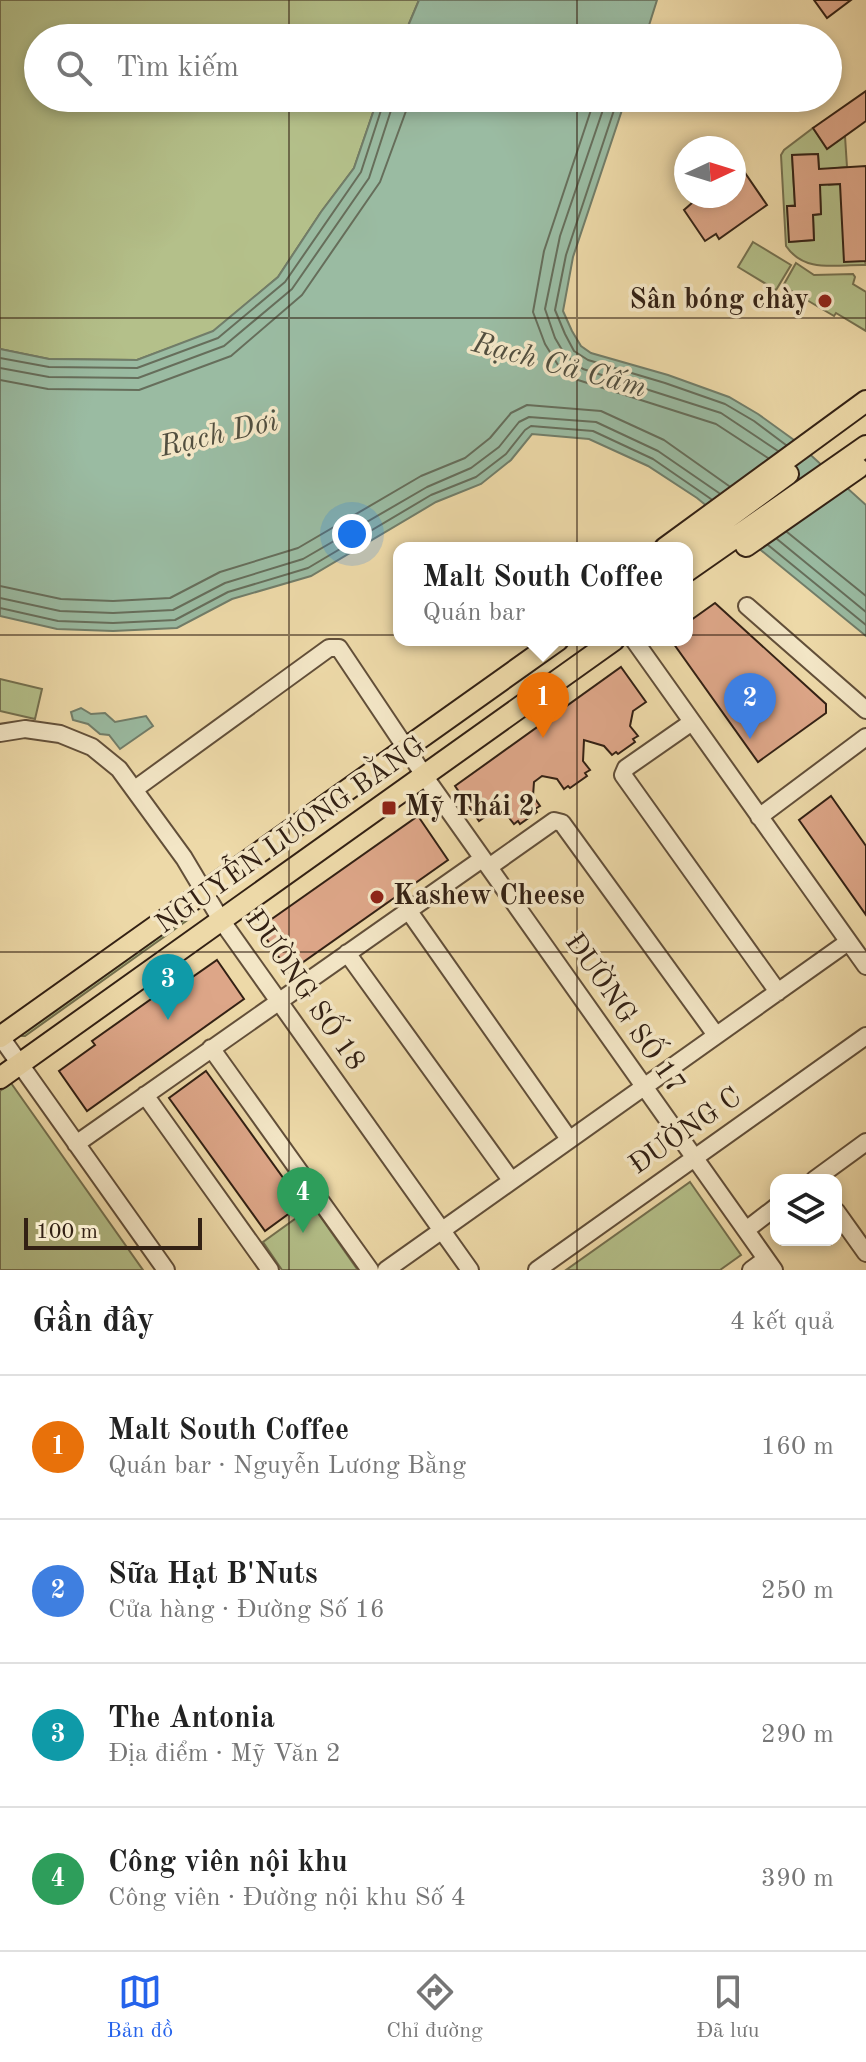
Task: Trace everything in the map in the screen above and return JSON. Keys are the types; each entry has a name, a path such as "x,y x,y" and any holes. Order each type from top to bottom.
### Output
{"main road":[{"path":"673,542 866,401"},
{"path":"693,544 866,418"},
{"path":"693,567 866,446"},
{"path":"693,583 866,462"},
{"name":"NGUYỄN LƯƠNG BẰNG","path":"0,1078 11,1060 403,742 528,646"},
{"name":"NGUYỄN LƯƠNG BẰNG","path":"403,742 549,646"},
{"name":"NGUYỄN LƯƠNG BẰNG","path":"421,771 584,646"},
{"name":"NGUYỄN LƯƠNG BẰNG","path":"0,1022 210,900 421,771 605,646"},
{"name":"NGUYỄN LƯƠNG BẰNG","path":"0,1037 210,900"}],"street":[{"path":"747,606 866,710"},
{"path":"638,646 866,966"},
{"name":"ĐƯỜNG SỐ 17","path":"135,789 333,647 341,650 421,771 770,1264"},
{"path":"692,722 626,768 623,775 778,992"},
{"name":"ĐƯỜNG SỐ 18","path":"0,733 42,730 81,741 110,759 135,789 278,1000 470,1270"},
{"path":"759,817 866,737"},
{"path":"76,1144 408,910 554,821 560,821 716,1035"},
{"path":"408,910 569,1139"},
{"path":"386,1270 848,942"},
{"path":"347,953 511,1180"},
{"name":"ĐƯỜNG C","path":"537,1270 866,1036"},
{"path":"0,1037 11,1060 76,1144 166,1270"},
{"path":"211,1048 370,1270"},
{"path":"145,1095 270,1270"},
{"path":"822,1174 866,1142"},
{"path":"746,1230 770,1212"},
{"path":"842,1219 866,1253"},
{"path":"751,1270 770,1264"}],"shaded area":[{"path":"0,0 419,0 409,24 24,24 24,112 373,112 354,168 278,277 213,332 137,360 49,359 0,349"},
{"path":"813,128 827,148 845,136 847,167 819,170 818,154 792,155 795,205 787,206 790,242 814,240 813,215 821,214 819,175 829,185 838,184 838,174 866,265 812,264 802,261 786,246 781,155"},
{"path":"753,242 791,265 776,290 738,267"},
{"name":"Sân bóng chày","path":"796,263 814,275 853,274 853,284 866,292 866,331 783,286"},
{"path":"0,679 42,689 35,719 0,711"},
{"path":"193,912 192,917 22,1036 20,1033"},
{"path":"11,1083 143,1270 0,1270 0,1091"},
{"path":"690,1182 741,1255 720,1270 566,1270"},
{"path":"313,1206 357,1270 282,1270 263,1242"}],"water":[{"path":"419,0 657,0 649,24 409,24"},
{"path":"373,112 621,112 573,257 563,311 572,331 581,346 591,353 668,375 729,397 758,414 794,440 866,505 866,636 697,498 648,466 589,439 532,434 511,460 481,484 436,502 311,576 232,599 177,628 113,631 57,629 0,616 0,349 49,359 137,360 213,331 278,277 354,168"},
{"path":"81,708 91,714 105,713 115,722 146,716 153,726 120,749 109,735 100,734 88,724 73,720 71,712"}],"building":[{"path":"814,0 851,0 827,18"},
{"path":"866,91 866,121 827,149 813,128 836,112 842,112 842,108"},
{"path":"818,154 819,169 866,166 866,261 844,262 840,184 820,185 821,214 813,215 814,240 789,242 787,206 795,206 792,155"},
{"path":"746,174 767,205 719,239 716,234 705,241 684,210 746,208"},
{"path":"715,603 826,704 826,713 758,762 675,646 693,646 693,619"},
{"path":"621,667 646,702 633,711 630,726 638,736 633,739 635,742 612,755 604,746 584,740 583,761 590,770 585,773 587,776 564,789 557,779 542,776 534,782 533,796 540,806 535,809 537,812 520,824 518,821 514,824 506,814 492,812 479,821 455,786"},
{"path":"831,796 866,846 866,915 799,820"},
{"path":"418,816 448,860 289,972 259,928"},
{"path":"217,960 244,999 87,1111 59,1071 95,1045 92,1041 178,980 181,985"},
{"path":"206,1071 302,1204 265,1231 169,1098"}],"place":[{"name":"Sân bóng chày","path":"825,301"},
{"name":"Malt South Coffee","path":"543,738"},
{"name":"Sữa Hạt B'Nuts","path":"750,739"},
{"name":"Mỹ Thái 2","path":"389,808"},
{"name":"Kashew Cheese","path":"377,897"},
{"name":"The Antonia","path":"168,1020"},
{"name":"Công viên nội khu","path":"303,1233"}],"water label":[{"name":"Rạch Cả Cấm","path":"559,366"},
{"name":"Rạch Dơi","path":"219,435"}]}
